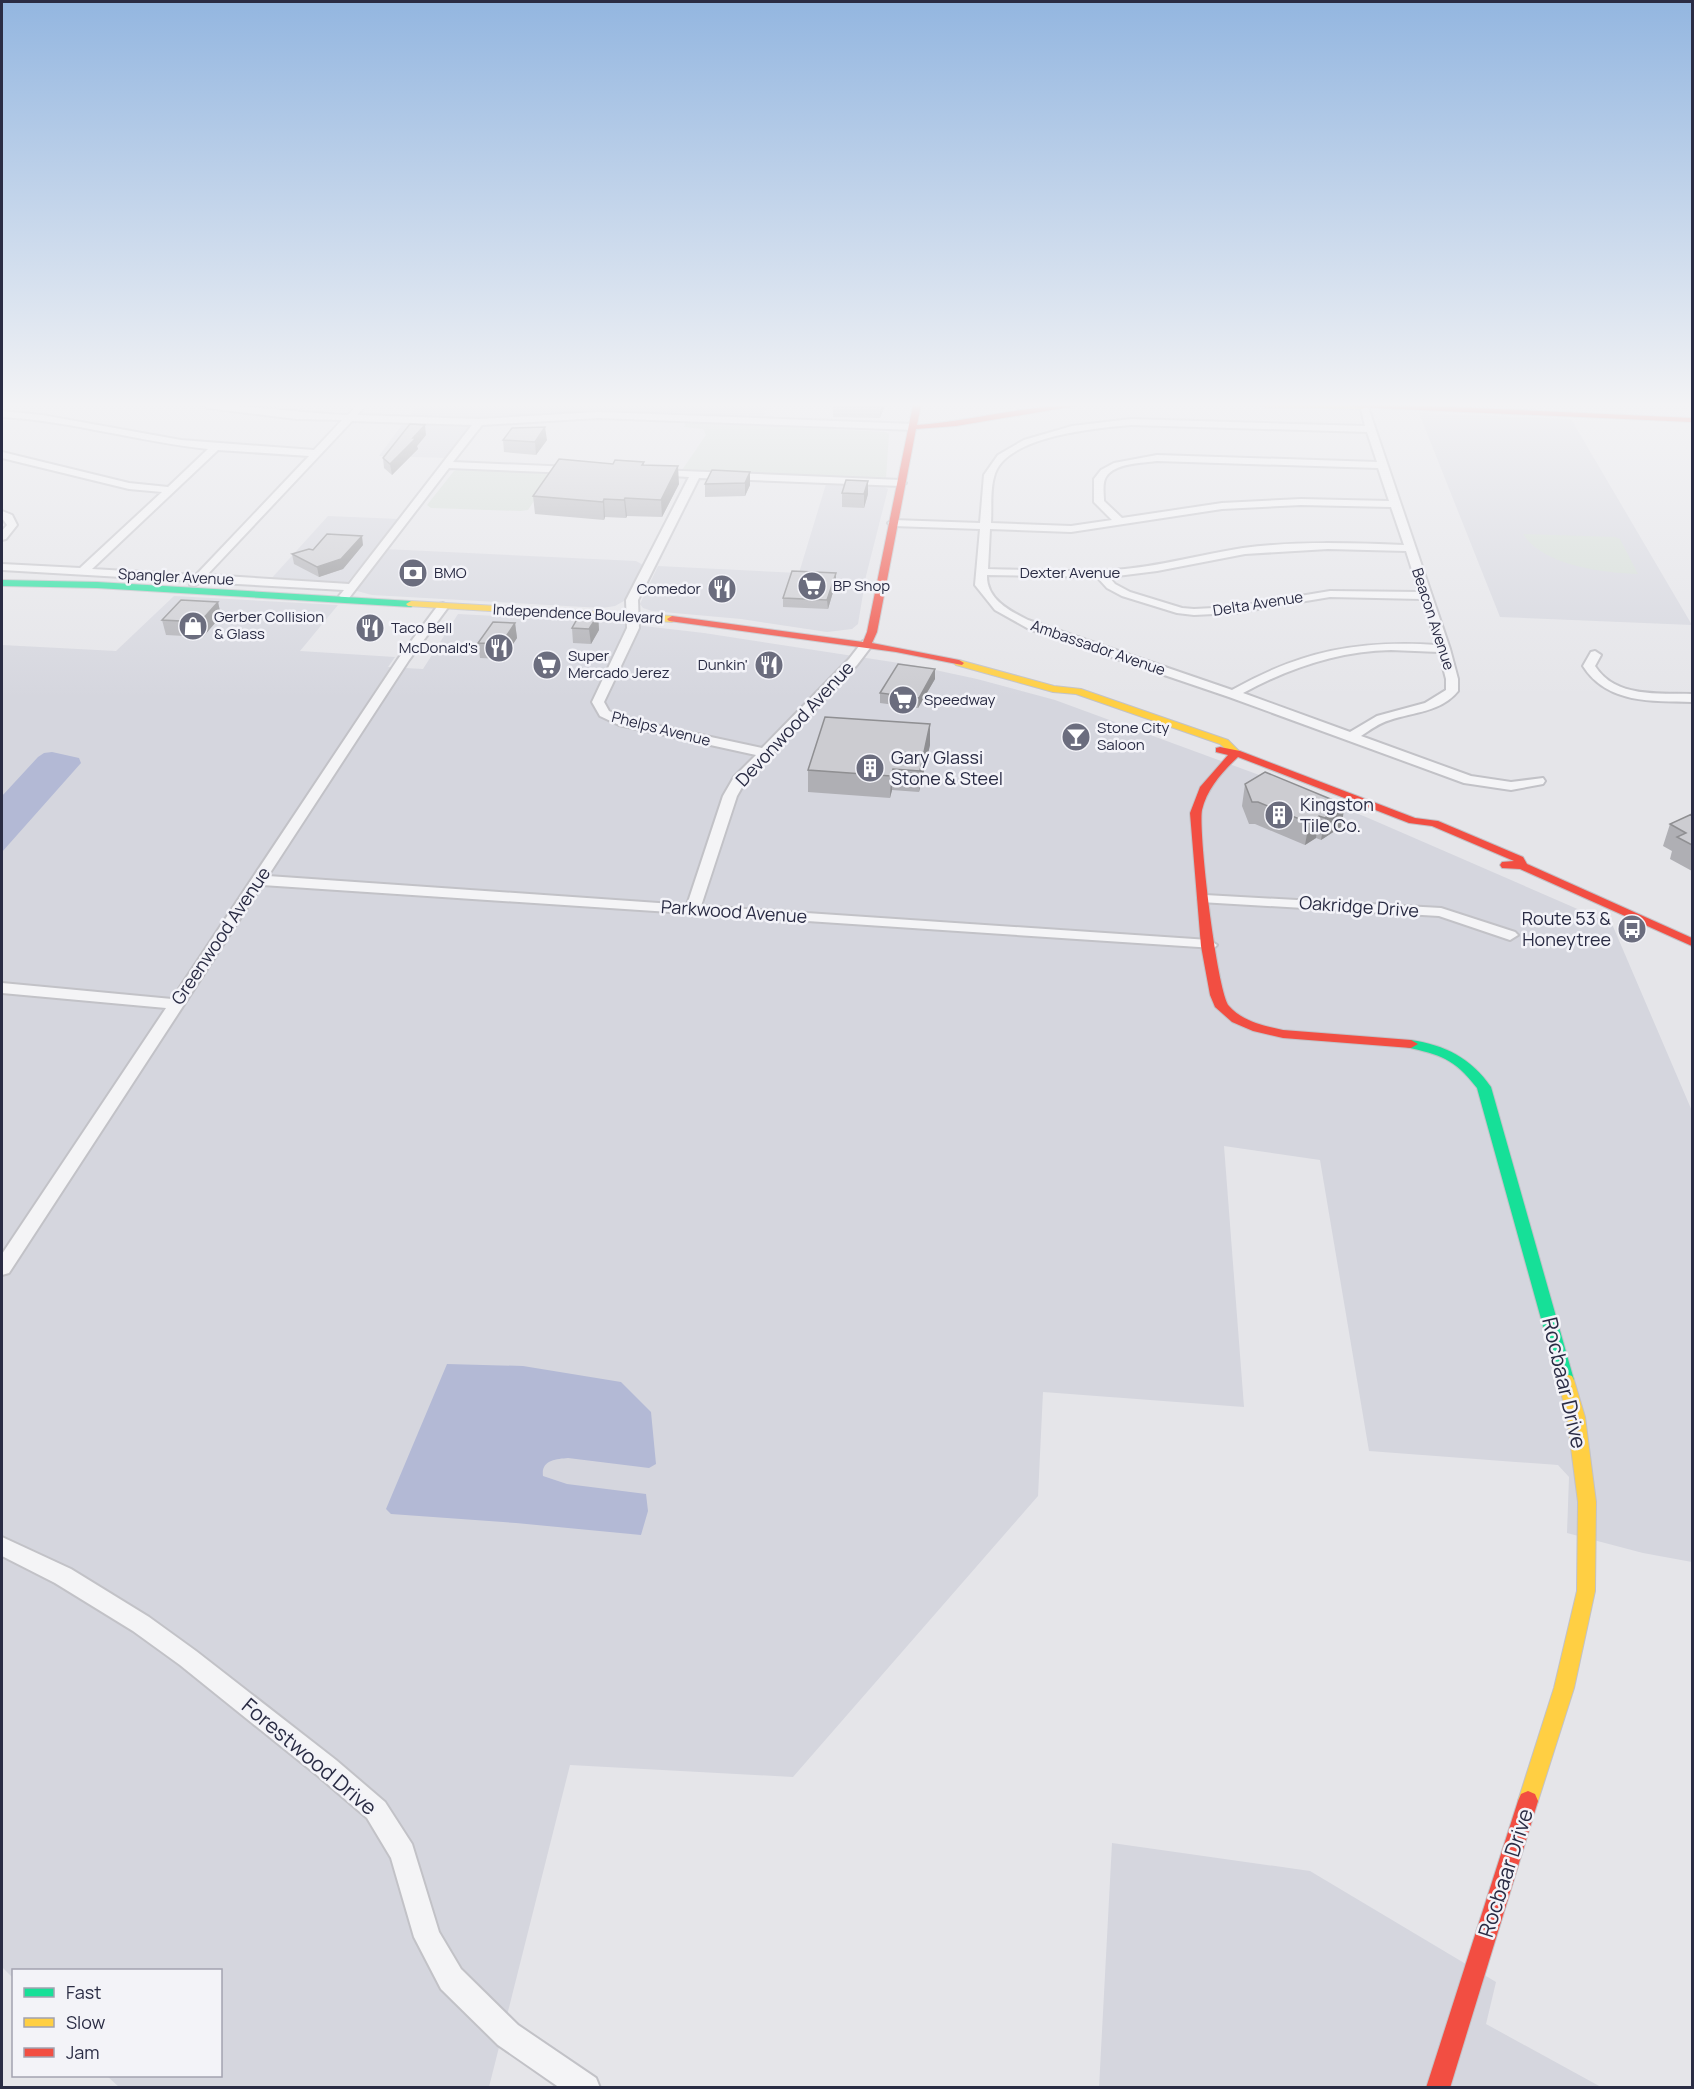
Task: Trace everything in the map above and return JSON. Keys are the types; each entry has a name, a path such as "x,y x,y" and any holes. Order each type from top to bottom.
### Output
{"main road":[{"path":"867,645 872,632 897,502"},
{"name":"Independence Boulevard","path":"2,576 57,579 97,585"},
{"name":"Independence Boulevard","path":"2,583 97,585 632,616 730,625 930,656 1053,689 1066,698 1214,749 1236,753 1413,821 1420,830 1497,862 1522,866 1692,942"},
{"name":"Rocbaar Drive","path":"1236,753 1212,775 1200,794 1196,813 1209,945 1218,1000 1223,1009 1250,1027 1281,1034 1411,1044 1443,1050 1470,1068 1484,1087 1576,1417 1587,1502 1586,1591 1564,1688 1438,2088"}],"street":[{"path":"82,572 157,502"},
{"path":"187,591 270,502"},
{"path":"342,599 418,502"},
{"name":"Phelps Avenue","path":"681,502 632,600 633,627 598,702 604,714 624,722 765,753"},
{"name":"Ambassador Avenue","path":"986,502 980,582 987,597 1000,610 1023,623 1353,736 1469,780 1511,786 1538,781"},
{"path":"1100,502 1119,521"},
{"path":"893,523 1071,529 1184,510 1257,504 1395,504"},
{"name":"Beacon Avenue","path":"1353,736 1384,718 1421,710 1441,702 1452,691 1452,679 1444,649 1395,504"},
{"path":"2,514 8,517 12,525 2,537"},
{"name":"Dexter Avenue","path":"981,572 1100,574 1130,572 1227,554 1275,548 1315,546 1410,548"},
{"name":"Spangler Avenue","path":"2,567 351,587"},
{"name":"Delta Avenue","path":"1100,574 1111,586 1126,594 1194,612 1234,610 1330,594 1426,596"},
{"name":"Greenwood Avenue","path":"2,1268 399,667 443,606"},
{"name":"Devonwood Avenue","path":"693,909 730,796 739,780 854,662 867,645"},
{"path":"1233,694 1280,668 1360,650 1383,647 1444,649"},
{"path":"1595,655 1589,666 1594,677 1608,687 1631,693 1692,698"},
{"name":"Parkwood Avenue","path":"259,880 1209,945"},
{"name":"Oakridge Drive","path":"1204,899 1441,912 1510,935"},
{"path":"2,988 177,1004"},
{"name":"Forestwood Drive","path":"2,1546 63,1576 141,1624 188,1658 327,1768 376,1810 403,1853 427,1937 451,1979 508,2035 586,2088"}],"shaded area":[{"path":"429,502 533,502 528,510 521,511 431,508 427,505"},
{"path":"820,502 885,502 866,576 858,624 852,629 827,632 741,619 652,611 643,608 640,604 658,566 799,573"},
{"path":"1455,502 1620,502 1692,625 1500,617"},
{"path":"328,516 399,519 346,584 270,580"},
{"path":"1523,534 1615,537 1620,539 1638,574 1575,566 1545,554 1532,545"},
{"path":"384,549 636,561 643,565 624,601 615,606 602,608 372,595 357,591 354,588"},
{"path":"174,596 338,605 300,651 395,657 388,667 423,669 458,614 609,622 704,633 912,665 977,679 1055,700 1262,776 1366,817 1612,924 1692,1111 1692,1562 1643,1553 1567,1533 1569,1477 1558,1465 1369,1451 1320,1160 1224,1146 1244,1407 1043,1392 1038,1496 793,1777 570,1765 489,2087 119,2087 108,2077 222,2077 222,1969 12,1969 12,1977 2,1967 2,645 116,651"},
{"path":"1112,1843 1310,1871 1496,1982 1486,2024 1601,2087 1099,2088"}],"water":[{"path":"52,752 79,758 81,763 2,852 2,796 38,757"},
{"path":"447,1364 523,1366 621,1382 651,1412 656,1464 649,1468 563,1458 550,1461 544,1467 543,1476 567,1484 646,1494 648,1511 641,1535 391,1514 386,1509"}],"building":[{"path":"327,534 362,536 341,559 317,567 292,554 313,550"},
{"path":"792,571 836,573 827,600 783,598"},
{"path":"181,600 218,602 200,622 162,620"},
{"path":"580,614 598,615 589,629 572,628"},
{"path":"493,622 515,623 501,644 478,643"},
{"path":"898,664 935,669 919,698 880,693"},
{"path":"825,717 930,724 920,771 893,769 891,776 808,770"},
{"path":"1265,772 1345,805 1325,818 1319,816 1309,823 1258,802 1252,802 1245,784"},
{"path":"1692,814 1692,845 1677,837 1686,833 1670,824"}],"traffic: fast":[{"path":"2,583 97,585 411,604"},
{"path":"1411,1044 1434,1048 1453,1057 1484,1087 1566,1380"}],"traffic: slow":[{"path":"411,604 672,619"},
{"path":"959,663 1053,689 1077,691 1224,742 1236,753"},
{"path":"1528,1801 1564,1688 1586,1591 1587,1502 1576,1417 1566,1380"}],"traffic: jam":[{"path":"867,644 872,632 898,502"},
{"path":"672,619 896,649 959,663"},
{"path":"1220,750 1236,753 1413,821 1434,823 1519,859 1522,866"},
{"path":"1236,753 1211,780 1202,795 1196,813 1208,946 1216,995 1222,1007 1237,1019 1257,1028 1283,1034 1310,1038 1411,1044"},
{"path":"1506,865 1522,866 1692,942"},
{"path":"1438,2088 1528,1801"}],"place":[{"name":"BMO","path":"413,573"},
{"name":"BP Shop","path":"812,586"},
{"name":"Comedor","path":"722,589"},
{"name":"Gerber Collision & Glass","path":"193,626"},
{"name":"Taco Bell","path":"370,628"},
{"name":"McDonald's","path":"499,648"},
{"name":"Super Mercado Jerez","path":"547,665"},
{"name":"Dunkin'","path":"769,665"},
{"name":"Speedway","path":"903,700"},
{"name":"Stone City Saloon","path":"1076,737"},
{"name":"Gary Glassi Stone & Steel","path":"870,768"},
{"name":"Kingston Tile Co.","path":"1279,815"},
{"name":"Route 53 & Honeytree","path":"1632,929"}]}
